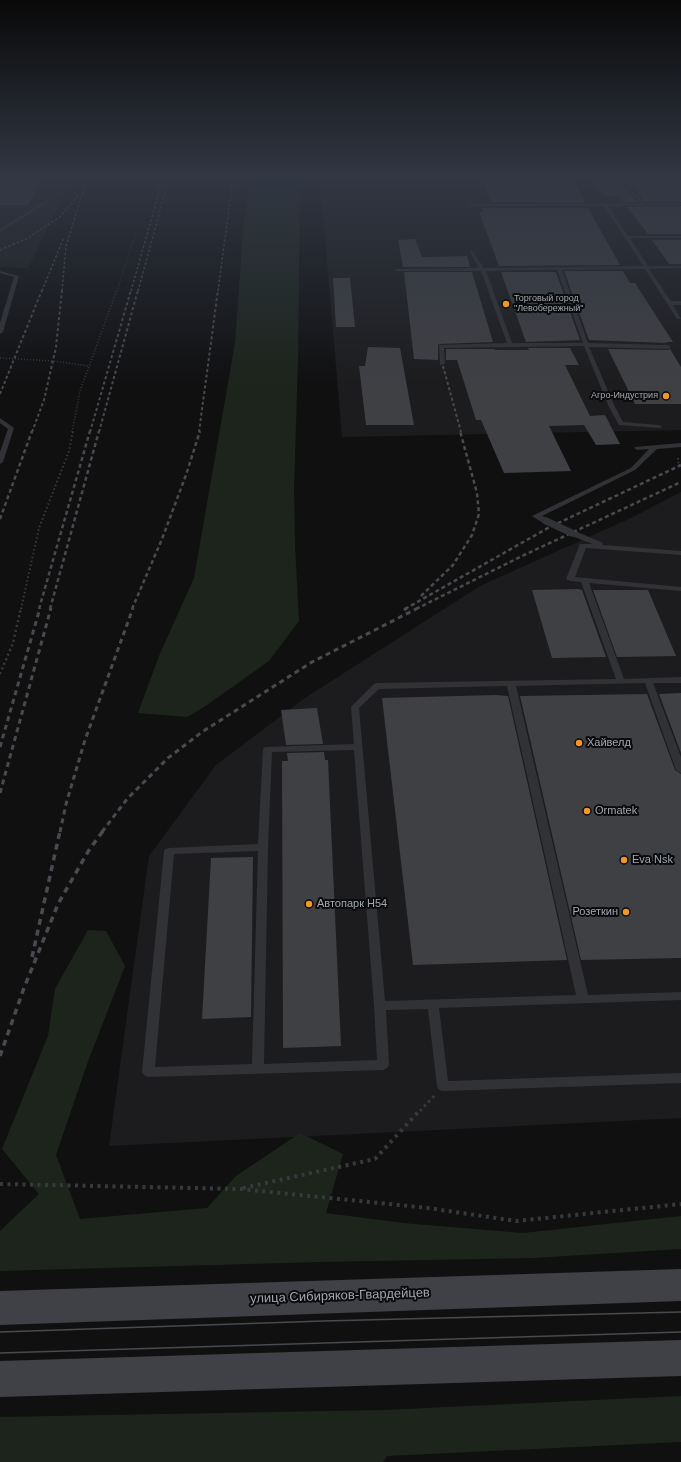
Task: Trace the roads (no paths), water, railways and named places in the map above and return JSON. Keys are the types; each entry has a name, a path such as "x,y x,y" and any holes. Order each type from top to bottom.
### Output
{"main road":[{"name":"улица Сибиряков-Гвардейцев","path":"0,1308 681,1285"},
{"path":"0,1379 681,1358"}],"lane":[{"path":"632,246 679,318"},
{"path":"472,252 483,270 510,345"},
{"path":"398,270 681,267"},
{"path":"559,269 586,345 612,407 621,424 658,427"},
{"path":"0,272 17,276 0,332"},
{"path":"669,303 681,303"},
{"path":"442,364 441,346 586,345 668,347"},
{"path":"0,420 11,428 0,462"},
{"path":"637,448 681,445"},
{"path":"604,548 536,516 633,469 654,447"},
{"path":"681,553 582,546 570,579 681,589"},
{"path":"584,580 621,681"},
{"path":"648,680 681,770"},
{"path":"263,847 169,851 148,1072 382,1065 380,1006 355,707 377,686 681,680"},
{"path":"511,683 583,999"},
{"path":"258,1068 263,847 268,749 358,747"},
{"path":"380,1006 681,996"},
{"path":"433,1004 443,1086 681,1078"}],"tram line":[{"path":"0,1332 323,1321 681,1312"},
{"path":"0,1353 681,1332"}],"railway":[{"path":"0,250 9,246"},
{"path":"42,291 60,246"},
{"path":"62,291 66,246"},
{"path":"131,291 144,246"},
{"path":"138,291 150,246"},
{"path":"218,291 224,246"},
{"path":"0,394 42,290"},
{"path":"32,432 44,400 56,347 62,290"},
{"path":"90,432 131,290"},
{"path":"99,432 138,290"},
{"path":"199,432 218,290"},
{"path":"443,366 461,432"},
{"path":"0,519 32,431"},
{"path":"39,609 90,431"},
{"path":"50,609 99,431"},
{"path":"132,609 162,539 186,475 200,431"},
{"path":"421,596 453,565 472,535 479,514 477,493 460,431"},
{"path":"405,609 548,528 681,465"},
{"path":"418,608 524,555 681,482"},
{"path":"0,747 40,608"},
{"path":"0,793 51,608"},
{"path":"60,832 66,804 85,740 133,608"},
{"path":"102,832 127,799 168,758 202,732 312,662 418,608"},
{"path":"32,957 60,831"},
{"path":"0,1056 24,988 58,904 89,850 103,831"}],"place":[{"name":"Торговый город \"Левобережный\"","path":"506,304"},
{"name":"Агро-Индустрия","path":"666,396"},
{"name":"Хайвелд","path":"579,743"},
{"name":"Ormatek","path":"587,811"},
{"name":"Eva Nsk","path":"624,860"},
{"name":"Автопарк Н54","path":"309,904"},
{"name":"Розеткин","path":"626,912"}]}
